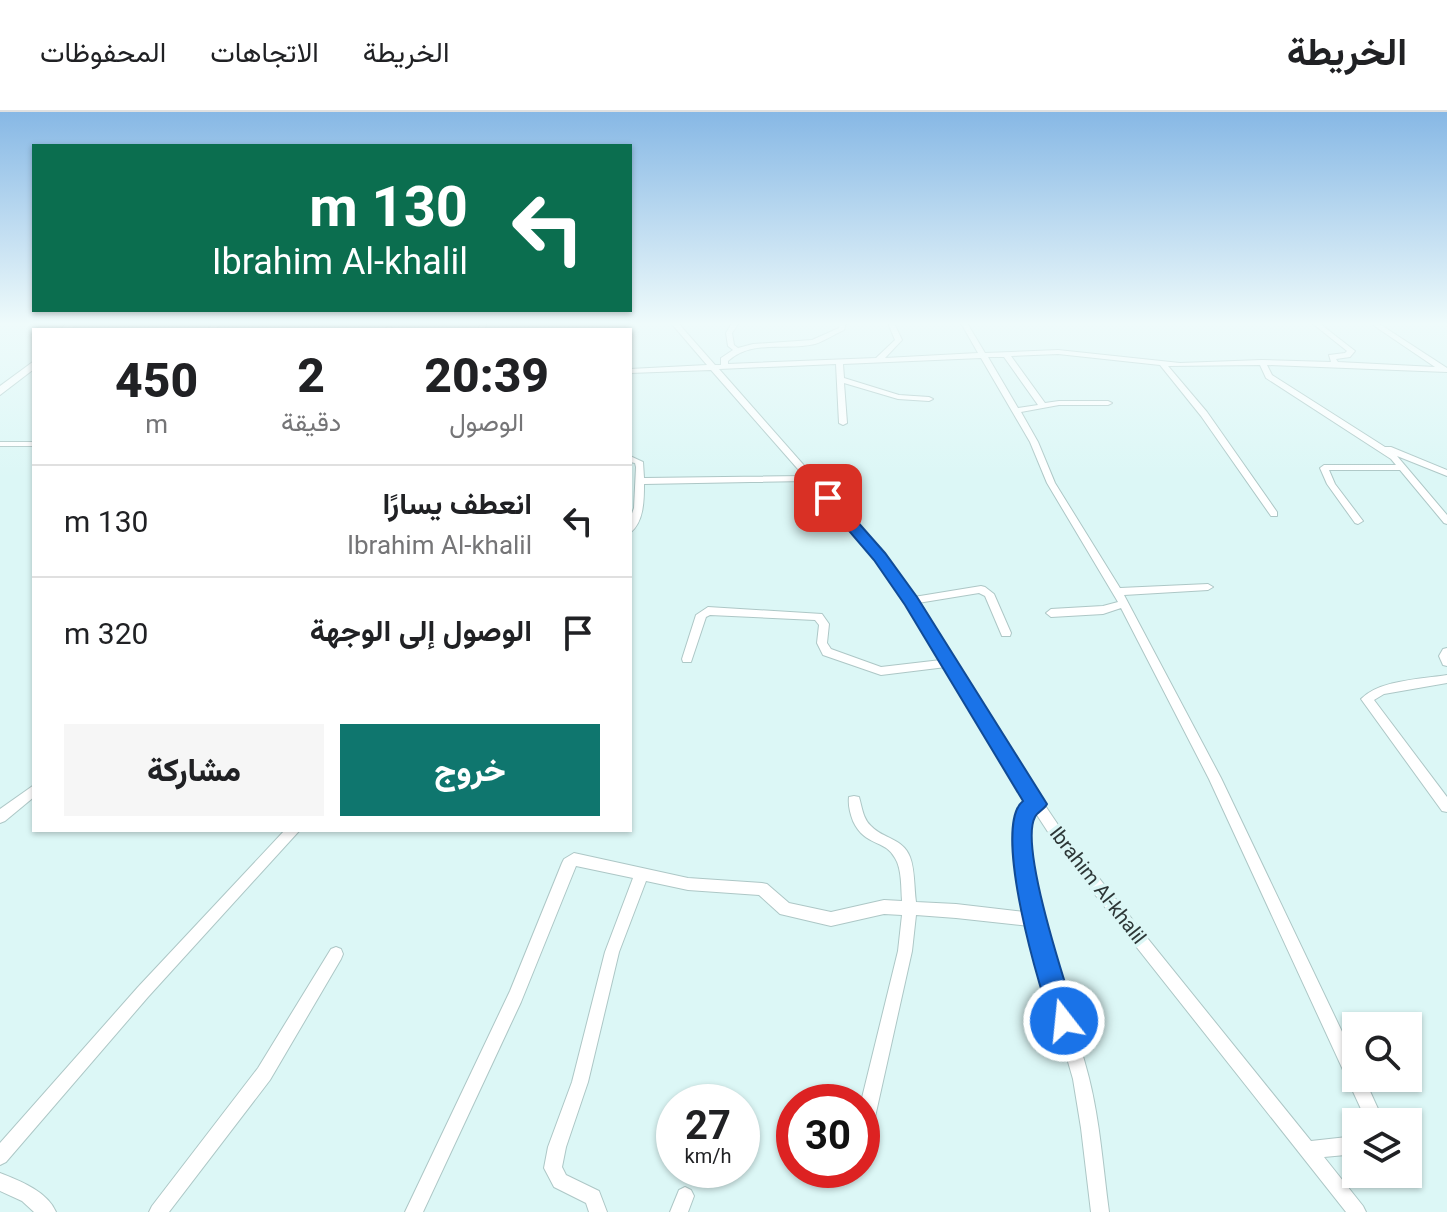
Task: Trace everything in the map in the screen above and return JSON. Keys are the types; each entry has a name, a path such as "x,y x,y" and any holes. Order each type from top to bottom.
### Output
{"highway":[{"path":"0,392 21,374"}],"street":[{"name":"Ibrahim Al-khalil","path":"718,374 880,557 911,601 1064,845 1357,1212"},
{"path":"841,374 843,423"},
{"path":"995,374 1051,483 1124,604 1246,841 1370,1108"},
{"path":"1020,374 1042,405"},
{"path":"1171,374 1204,414 1274,514"},
{"path":"1268,374 1380,446 1447,473"},
{"path":"842,380 898,397 929,399"},
{"path":"1016,411 1042,405 1108,403"},
{"path":"0,444 32,444"},
{"path":"1380,446 1402,467 1447,521"},
{"path":"632,460 639,462 639,508 632,525"},
{"path":"1358,521 1331,484 1324,468 1402,467"},
{"path":"639,481 811,478"},
{"path":"1117,592 1208,587"},
{"path":"911,601 986,591 1006,633"},
{"path":"1051,613 1103,610 1124,604"},
{"path":"687,659 701,615 708,611 818,617 824,624 822,643 827,652 881,671 949,663"},
{"path":"1447,652 1444,656 1447,662"},
{"path":"1447,679 1381,690 1367,699 1447,807"},
{"path":"0,817 32,792"},
{"path":"854,801 858,824 891,845 904,859 910,909 905,951 874,1084"},
{"path":"1036,804 1024,813 1021,846 1035,920 1081,1082 1100,1212"},
{"path":"0,1156 143,992 291,832"},
{"path":"414,1212 500,1036 541,941 569,863 578,858 688,884 762,889 785,909 831,919 884,907 1035,920"},
{"path":"598,1212 593,1197 560,1181 553,1168 557,1147 580,1082 612,952 642,873"},
{"path":"158,1212 264,1074 336,954"},
{"path":"1310,1150 1342,1147"},
{"path":"0,1182 28,1195 47,1212"}],"route":[{"path":"828,498 880,557 911,601 1036,804 1024,813 1021,846 1035,920 1064,1021"}]}
